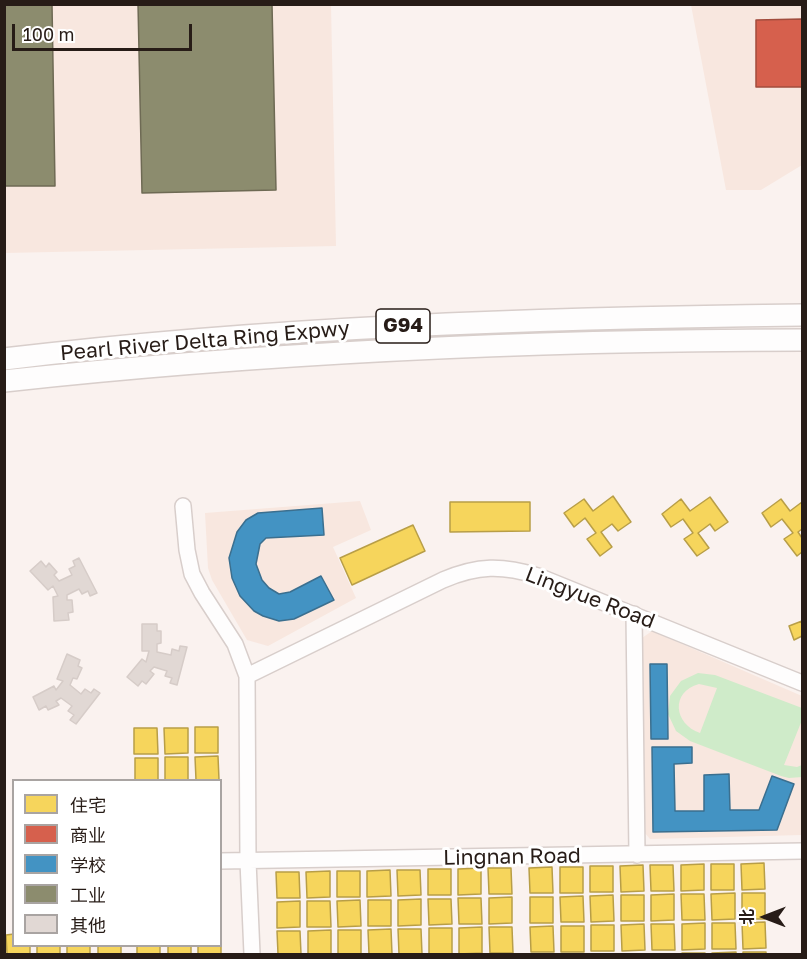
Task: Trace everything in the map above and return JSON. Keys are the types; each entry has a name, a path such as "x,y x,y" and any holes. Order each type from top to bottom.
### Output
{"highway":[{"name":"Pearl River Delta Ring Expwy","path":"4,359 93,348 272,333 427,324 644,316 802,315"},
{"name":"Pearl River Delta Ring Expwy","path":"4,381 140,366 412,349 518,344 802,340"}],"street":[{"path":"183,506 187,550 192,574 235,644 247,676 248,861 252,954"},
{"name":"Lingyue Road","path":"247,676 443,580 462,572 501,567 520,570 802,683"},
{"path":"634,614 637,855"},
{"name":"Lingnan Road","path":"222,861 802,851"}],"shaded area":[{"path":"4,5 331,5 336,246 5,253"},
{"path":"691,5 802,5 802,165 761,190 726,190"},
{"path":"360,501 371,530 333,547 356,598 268,646 247,640 212,580 208,568 205,513"},
{"path":"652,631 802,696 802,835 650,839 644,832 642,638"}],"green space":[{"path":"698,673 715,675 802,708 802,720 784,765 797,767 802,765 802,777 781,776 690,741 676,731 668,714 670,696 681,681","holes":["699,684 717,688 700,733 691,729 685,723 679,708 683,694"]}],"building: 住宅":[{"path":"613,496 631,522 618,531 612,524 601,532 612,547 600,556 587,539 596,533 585,518 574,527 564,513 584,499 593,511"},
{"path":"710,497 728,522 715,531 710,524 698,533 709,548 697,556 684,539 693,533 683,519 671,527 662,514 681,499 690,511"},
{"path":"781,499 790,511 802,502 802,529 798,532 802,538 802,552 797,556 784,539 793,533 782,519 771,527 762,513"},
{"path":"450,502 530,502 530,531 450,532"},
{"path":"413,525 425,551 352,585 340,558"},
{"path":"802,621 802,636 794,640 789,626"},
{"path":"195,727 218,727 218,753 195,753"},
{"path":"134,728 157,728 158,754 134,754"},
{"path":"164,728 188,728 188,753 165,754"},
{"path":"218,756 219,779 196,779 195,757"},
{"path":"165,757 188,757 188,779 165,779"},
{"path":"135,758 158,758 158,779 135,779"},
{"path":"764,863 765,889 742,890 741,864"},
{"path":"704,864 704,890 681,891 681,865"},
{"path":"711,864 734,864 734,890 711,890"},
{"path":"643,865 644,891 621,892 620,866"},
{"path":"650,865 673,865 674,891 651,891"},
{"path":"590,866 613,866 613,892 590,892"},
{"path":"552,867 553,893 530,893 529,868"},
{"path":"560,867 583,867 583,893 560,893"},
{"path":"481,868 481,894 458,895 458,869"},
{"path":"488,868 511,868 512,894 489,894"},
{"path":"428,869 451,869 451,895 428,895"},
{"path":"390,870 391,896 367,897 367,871"},
{"path":"397,870 420,870 421,895 398,896"},
{"path":"330,871 330,897 307,898 306,872"},
{"path":"337,871 360,871 360,897 337,897"},
{"path":"276,872 299,872 300,898 277,898"},
{"path":"735,893 735,919 712,920 711,894"},
{"path":"742,893 765,893 765,919 742,919"},
{"path":"674,894 674,920 651,921 651,895"},
{"path":"681,894 704,894 705,920 682,920"},
{"path":"613,895 614,921 591,922 590,896"},
{"path":"621,895 644,895 644,921 621,921"},
{"path":"583,896 584,922 561,922 560,897"},
{"path":"512,897 512,923 489,924 489,898"},
{"path":"530,897 553,897 553,923 530,923"},
{"path":"458,898 481,898 482,924 459,924"},
{"path":"421,899 421,925 398,926 398,900"},
{"path":"428,899 451,899 452,924 429,925"},
{"path":"360,900 361,926 338,927 337,901"},
{"path":"368,900 391,900 391,926 368,926"},
{"path":"300,901 300,927 277,928 277,902"},
{"path":"307,901 330,901 331,927 307,927"},
{"path":"765,922 766,948 743,949 742,923"},
{"path":"705,923 705,949 682,950 682,924"},
{"path":"712,923 735,923 736,949 712,949"},
{"path":"644,924 645,950 622,951 621,925"},
{"path":"651,924 674,924 675,950 652,950"},
{"path":"591,925 614,925 614,951 591,951"},
{"path":"553,926 554,952 531,952 530,927"},
{"path":"561,926 584,926 584,952 561,952"},
{"path":"482,927 482,953 459,954 459,928"},
{"path":"489,927 512,927 513,953 490,953"},
{"path":"429,928 452,928 452,954 429,954"},
{"path":"391,929 392,954 369,954 368,930"},
{"path":"398,929 421,929 422,954 399,954"},
{"path":"331,930 331,954 308,954 308,931"},
{"path":"338,930 361,930 361,954 338,954"},
{"path":"277,931 300,931 301,954 278,954"},
{"path":"12,934 12,947 30,947 30,954 7,954 6,935"},
{"path":"37,947 60,947 60,954 37,954"},
{"path":"67,947 90,947 90,954 67,954"},
{"path":"98,947 121,947 121,954 98,954"},
{"path":"137,947 160,947 160,954 137,954"},
{"path":"168,947 191,947 191,954 168,954"},
{"path":"198,947 221,947 221,954 198,954"},
{"path":"736,952 736,954 712,953"},
{"path":"743,952 766,952 766,954 743,954"},
{"path":"705,953 705,954 682,954"}],"building: 商业":[{"path":"802,19 802,87 756,87 756,20"}],"building: 学校":[{"path":"322,508 324,535 266,538 260,544 256,564 262,580 279,594 290,592 321,576 334,600 294,619 279,621 254,611 240,596 232,578 229,558 237,532 246,520 258,513"},
{"path":"650,664 667,664 668,739 651,739"},
{"path":"652,747 692,747 692,763 674,764 675,811 704,811 704,775 729,774 730,810 759,810 772,776 794,784 777,830 653,832"}],"building: 工业":[{"path":"4,4 52,4 55,186 4,186"},
{"path":"138,4 272,4 276,190 142,193"}],"building: 其他":[{"path":"79,558 97,593 90,596 88,591 82,594 79,589 67,595 67,600 72,600 73,612 68,613 69,620 54,621 53,597 58,596 53,586 48,590 30,571 41,561 46,567 49,563 57,572 54,575 59,581 72,575 69,569 75,566 73,561"},
{"path":"142,624 157,624 157,631 161,631 161,643 157,644 157,652 171,655 172,649 179,651 180,646 187,647 177,685 170,683 172,678 165,676 167,671 154,667 150,671 154,674 146,684 142,681 138,686 127,677 142,659 146,662 149,651 142,651"},
{"path":"67,654 80,660 78,666 82,668 77,679 73,678 70,685 81,694 85,689 91,693 94,689 100,693 76,724 70,720 74,715 68,711 72,706 61,698 56,701 59,705 48,710 46,706 39,710 33,697 54,686 56,690 63,681 57,679"}]}
